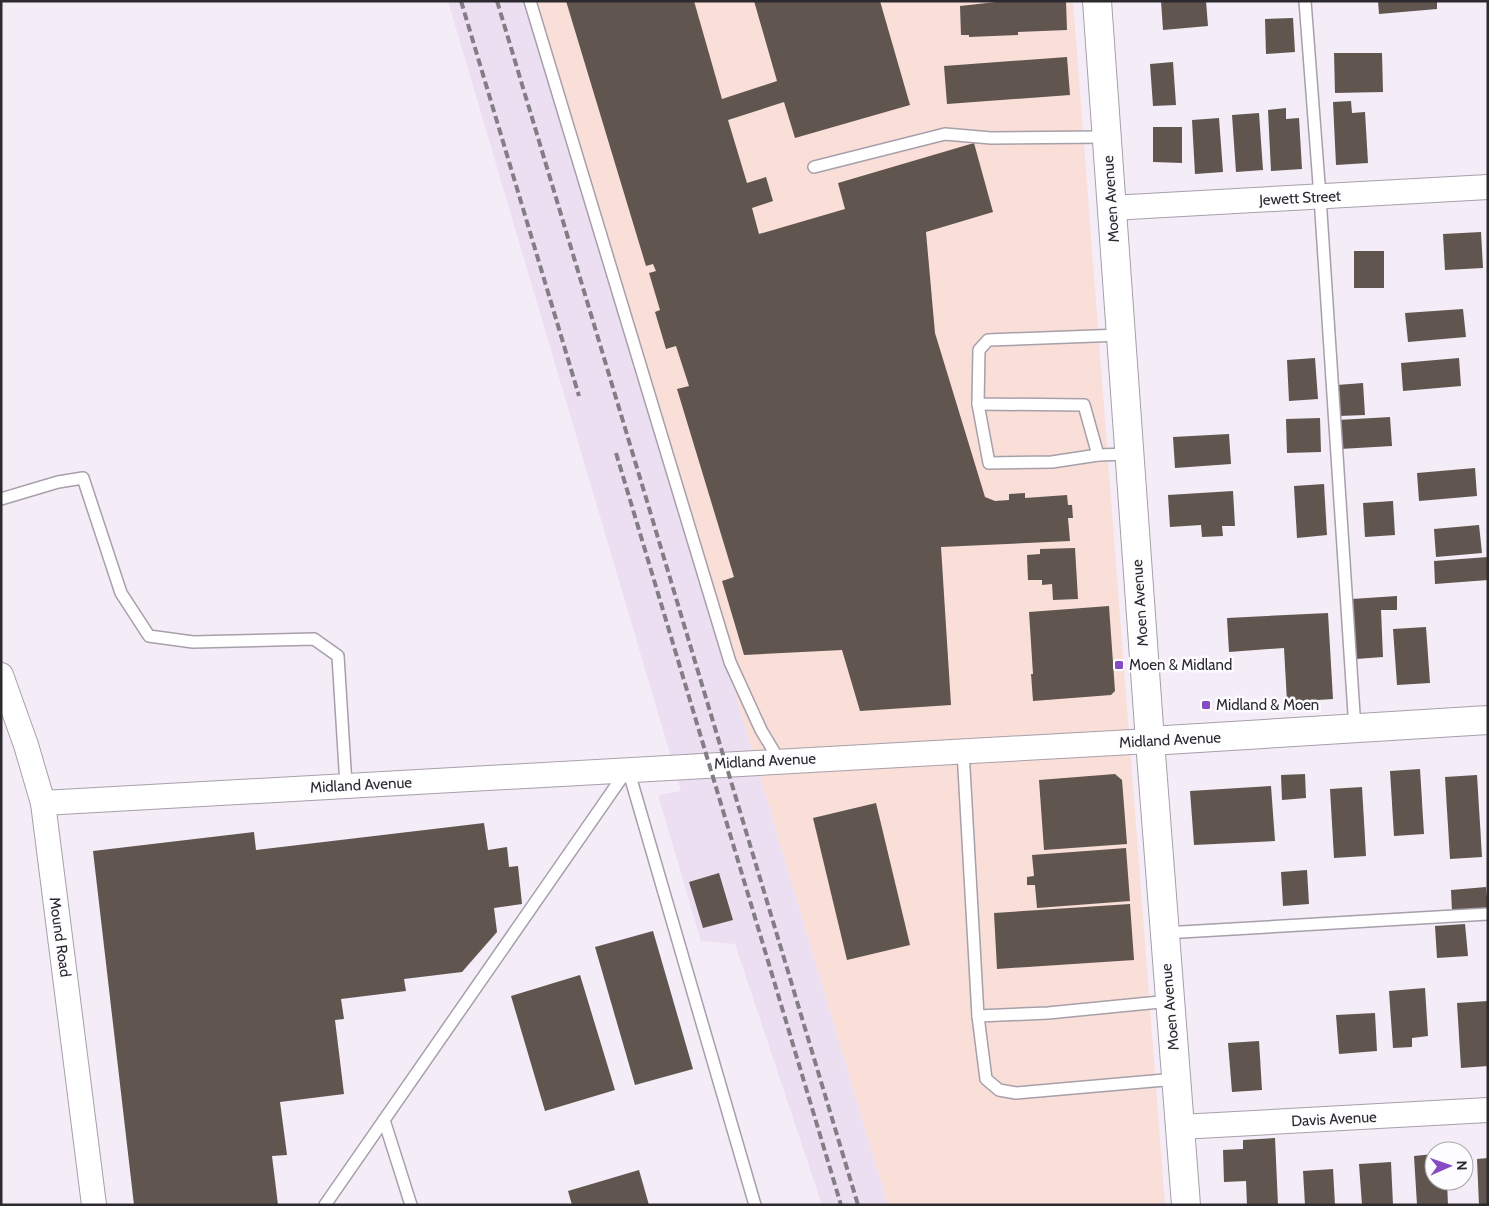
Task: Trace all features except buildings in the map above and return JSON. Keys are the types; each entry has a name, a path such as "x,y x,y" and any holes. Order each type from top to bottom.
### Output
{"street":[{"name":"Moen Avenue","path":"1097,1 1164,932 1186,1205"},
{"name":"Jewett Street","path":"1111,208 1488,187"},
{"name":"Mound Road","path":"1,675 26,745 43,802 94,1205"},
{"name":"Midland Avenue","path":"43,802 1150,741 1488,720"},
{"name":"Davis Avenue","path":"1180,1127 1488,1110"}],"lane":[{"path":"530,1 730,662 761,730 779,760"},
{"path":"1305,1 1320,197 1355,729"},
{"path":"814,167 945,134 991,138 1106,137"},
{"path":"1121,335 988,340 979,350 978,404 989,463 1052,462 1098,455 1129,454"},
{"path":"978,404 1084,404 1098,455"},
{"path":"1,499 58,482 83,478 121,593 148,636 193,642 314,640 338,656 346,785"},
{"path":"964,751 978,1016 986,1079 999,1090 1016,1093 1176,1080"},
{"path":"325,1205 628,769"},
{"path":"628,769 755,1205"},
{"path":"1164,932 1488,914"},
{"path":"978,1016 1048,1013 1170,1001"},
{"path":"384,1120 411,1205"}],"shaded area":[{"path":"448,1 529,1 888,1205 822,1205 735,944 701,941 658,795 681,791"},
{"path":"529,1 1073,1 1165,1205 888,1205"}],"railway":[{"path":"461,1 579,396"},
{"path":"497,1 858,1205"},
{"path":"616,453 841,1205"}],"place":[{"name":"Moen & Midland","path":"1119,665"},
{"name":"Midland & Moen","path":"1206,705"}]}
